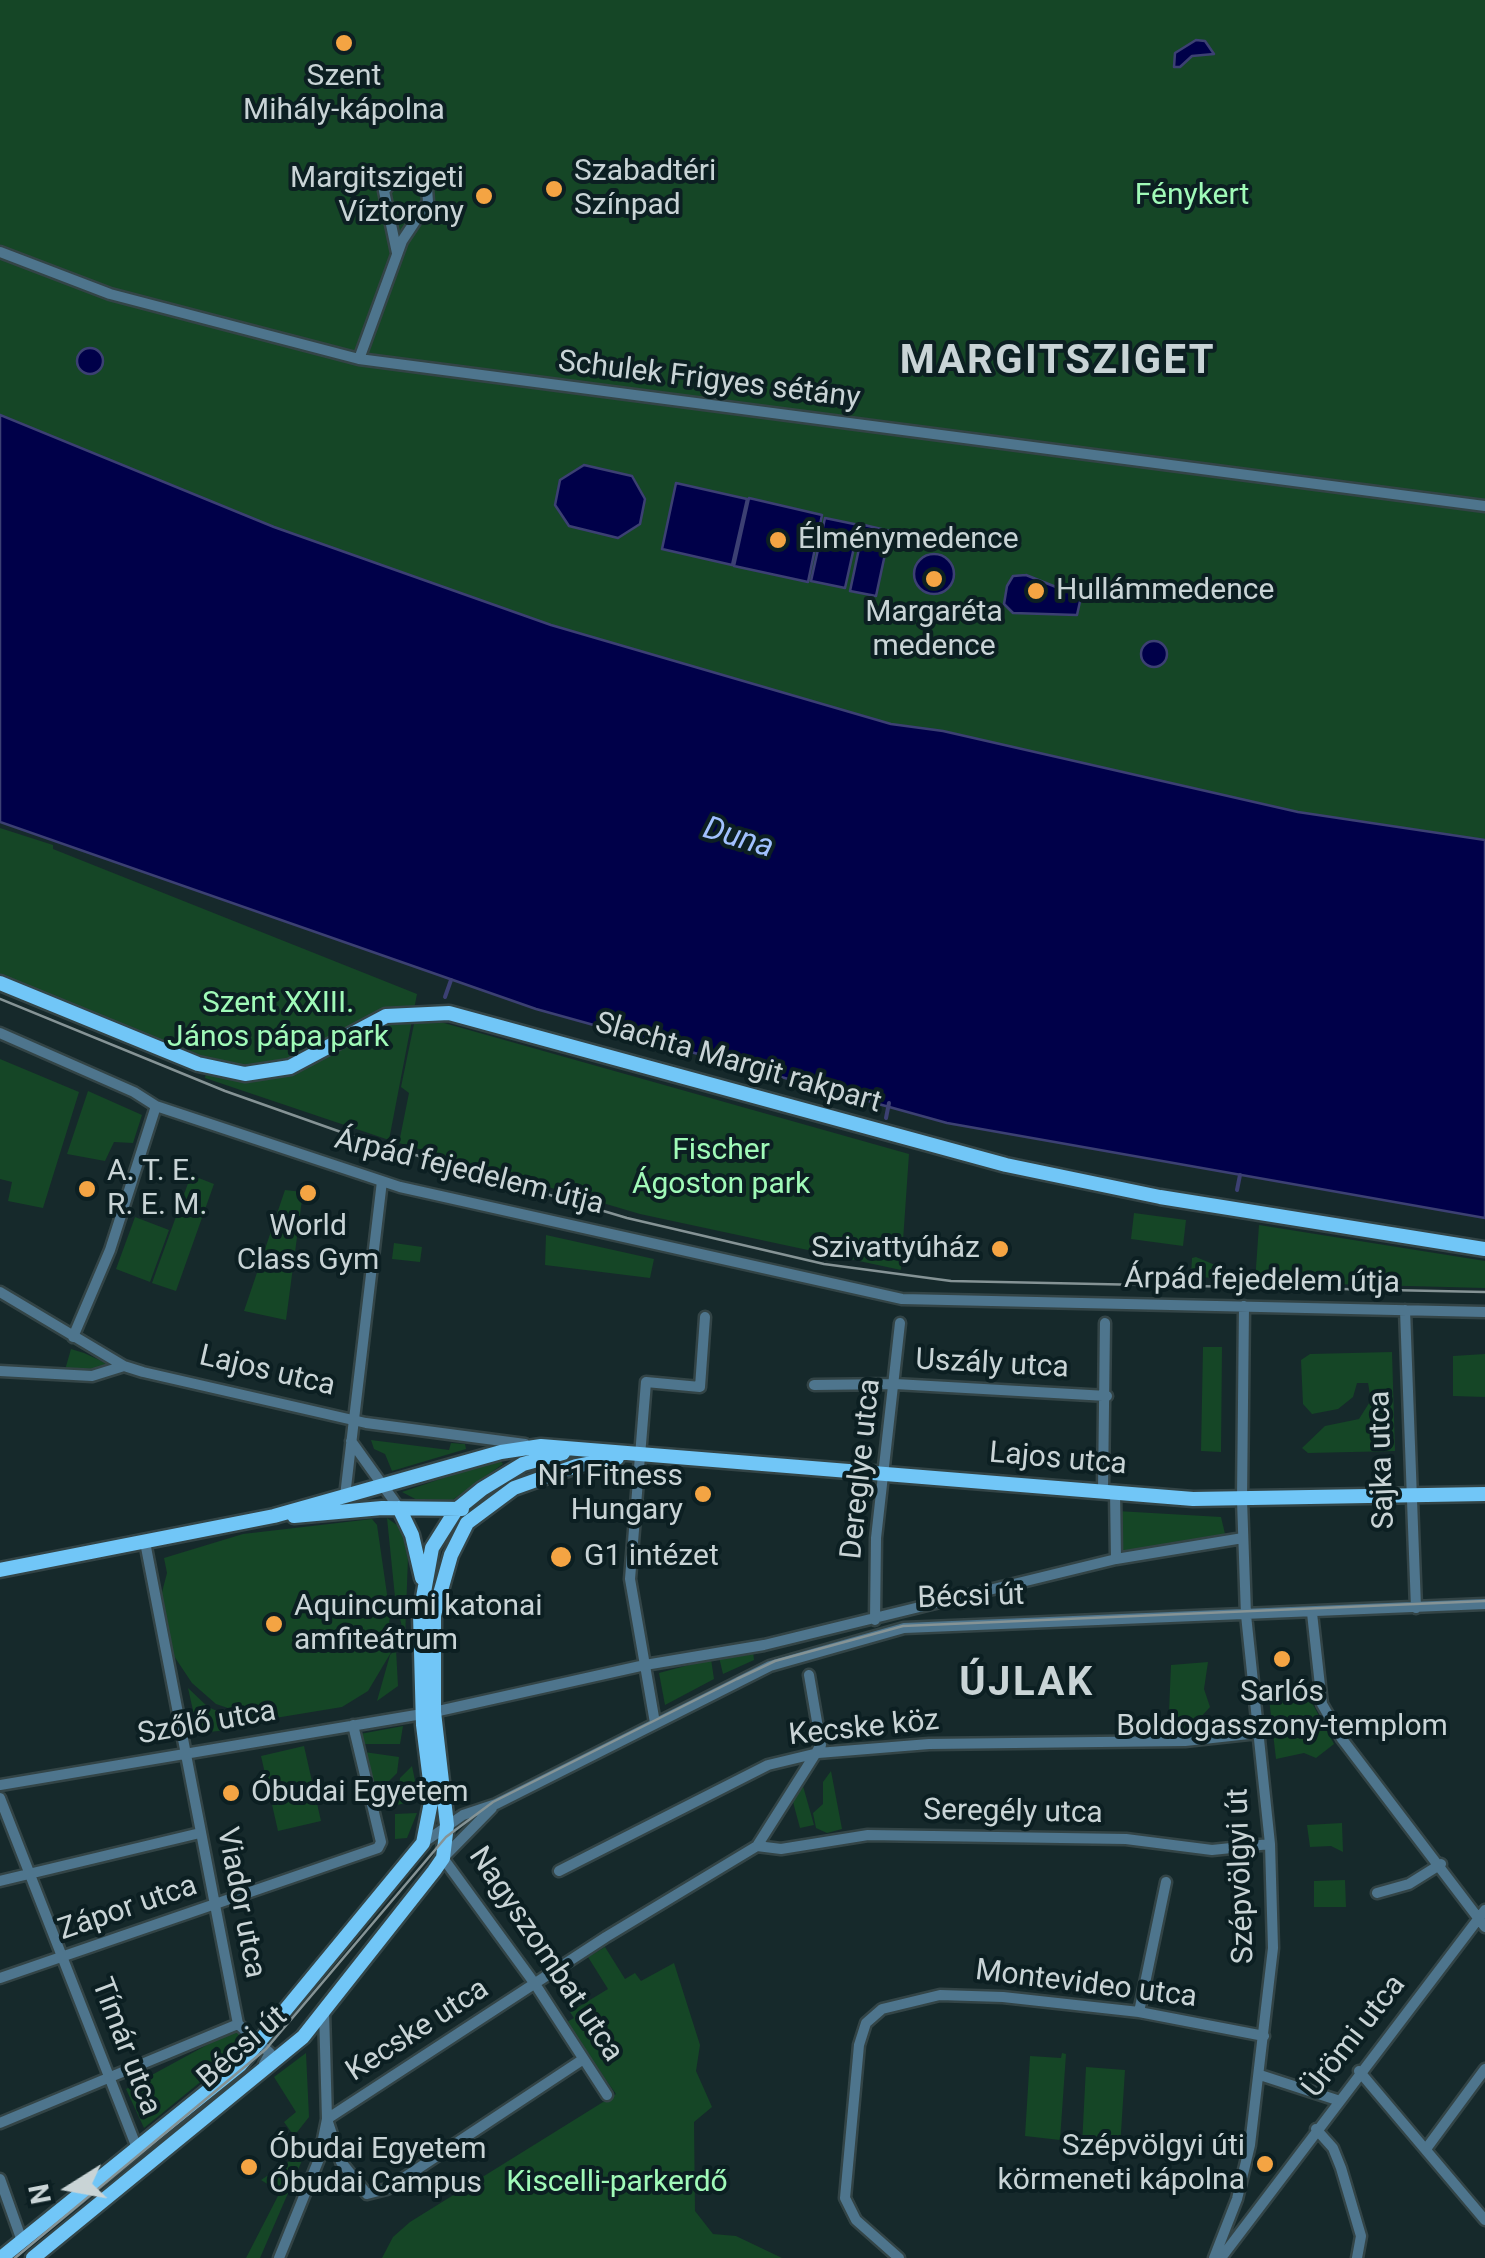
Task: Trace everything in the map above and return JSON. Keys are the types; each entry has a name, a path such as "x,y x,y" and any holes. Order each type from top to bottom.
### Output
{"main road":[{"name":"Slachta Margit rakpart","path":"0,983 198,1064 245,1074 290,1067 386,1016 449,1013 1006,1165 1178,1200 1485,1249"},
{"name":"Lajos utca","path":"274,1516 500,1452 541,1446 886,1476 1242,1500 1485,1494"},
{"name":"Nagyszombat utca","path":"423,1582 432,1548 456,1510 523,1464 588,1451"},
{"name":"Lajos utca","path":"492,1502 547,1474 634,1456"},
{"name":"Nagyszombat utca","path":"443,1858 446,1805 428,1713 434,1616 438,1591 467,1522 492,1502"},
{"path":"0,1570 274,1516 399,1508 456,1510 492,1502"},
{"name":"Nagyszombat utca","path":"399,1508 412,1534 423,1582 432,1796 423,1843"},
{"name":"Bécsi út","path":"1,2258 211,2090 259,2044 423,1843"},
{"name":"Bécsi út","path":"34,2258 304,2035 443,1858"}],"street":[{"path":"360,359 397,254 428,202 426,188 414,176 390,181 384,191 397,254"},
{"name":"Schulek Frigyes sétány","path":"0,252 110,294 360,359 1485,506"},
{"name":"Árpád fejedelem útja","path":"0,1033 134,1092 156,1106 382,1182 902,1299 1485,1312"},
{"path":"73,1336 110,1250 156,1106"},
{"path":"345,1496 382,1182"},
{"name":"Lajos utca","path":"0,1292 124,1366 352,1420 541,1446"},
{"name":"Szépvölgyi út","path":"1218,2258 1237,2199 1260,2075 1274,1948 1270,1844 1246,1616 1242,1500 1244,1306"},
{"name":"Sajka utca","path":"1404,1310 1408,1496 1416,1608"},
{"path":"655,1723 630,1579 634,1456 646,1382 700,1387 705,1318"},
{"name":"Dereglye utca","path":"875,1620 876,1538 886,1476 900,1323"},
{"path":"1105,1323 1109,1490 1116,1560"},
{"path":"0,1371 92,1376 124,1366"},
{"name":"Uszály utca","path":"814,1385 896,1384 1107,1396"},
{"name":"Nagyszombat utca","path":"350,1440 399,1508"},
{"name":"Nagyszombat utca","path":"385,1484 418,1509"},
{"name":"Szőlő utca","path":"0,1785 428,1713 875,1620 986,1589 1116,1560 1243,1538"},
{"name":"Viador utca","path":"145,1542 238,2024 259,2044"},
{"name":"Bécsi út","path":"423,1843 463,1815 496,1804 770,1666 904,1628 1485,1604"},
{"path":"1312,1613 1318,1685 1342,1739 1483,1918"},
{"path":"757,1846 818,1753 822,1736 809,1675"},
{"name":"Zápor utca","path":"0,1978 372,1851 381,1842 354,1724"},
{"name":"Kecske köz","path":"560,1872 768,1765 818,1753 929,1744 1185,1741 1258,1733"},
{"name":"Tímár utca","path":"0,1798 137,2148"},
{"name":"Bécsi út","path":"443,1858 496,1804"},
{"path":"446,1805 454,1815 463,1815"},
{"path":"0,1882 200,1833"},
{"name":"Seregély utca","path":"757,1846 781,1849 868,1835 1126,1839 1190,1848 1270,1844"},
{"name":"Kecske utca","path":"327,2119 757,1846"},
{"name":"Nagyszombat utca","path":"443,1858 535,1984 606,2095"},
{"path":"1378,1894 1410,1884 1442,1864"},
{"path":"1139,2012 1166,1882"},
{"name":"Ürömi utca","path":"1218,2258 1359,2070 1483,1918"},
{"name":"Montevideo utca","path":"899,2258 856,2220 845,2198 854,2081 866,2023 888,2006 940,1995 1003,1996 1139,2012 1264,2036"},
{"path":"279,2258 318,2159 327,2119 324,2010"},
{"name":"Bécsi út","path":"0,2123 238,2024"},
{"path":"304,2035 324,2048"},
{"path":"254,2076 271,2055 259,2044"},
{"path":"327,2119 341,2162 367,2194 386,2189 582,2060"},
{"path":"1426,2149 1485,2069"},
{"path":"1359,2070 1483,2211"},
{"path":"1260,2075 1337,2100"},
{"path":"1316,2129 1332,2148 1341,2168 1362,2236 1357,2258"},
{"path":"0,2179 22,2241"},
{"path":"1237,2199 1248,2202 1265,2195"}],"green space":[{"name":"Fénykert","path":"0,0 1485,0 1485,840 1298,812 943,731 892,724 551,625 274,527 0,415"},
{"name":"Szent XXIII. János pápa park","path":"0,828 53,845 53,849 417,994 389,1140 205,1078 208,1058 0,977"},
{"name":"Fischer Ágoston park","path":"437,1021 909,1154 901,1270 640,1214 399,1143 409,1093 401,1087 414,1024"},
{"path":"0,1059 79,1092 43,1208 8,1201 12,1182 0,1179"},
{"path":"88,1091 142,1115 133,1143 114,1142 105,1161 67,1154"},
{"path":"191,1175 214,1184 176,1291 152,1283"},
{"path":"285,1190 303,1192 286,1320 244,1311"},
{"path":"1134,1213 1186,1220 1183,1246 1131,1239"},
{"path":"135,1217 169,1230 150,1282 116,1269"},
{"path":"1259,1225 1485,1261 1485,1288 1255,1282"},
{"path":"546,1235 654,1259 650,1278 545,1265"},
{"path":"394,1243 422,1247 420,1262 392,1259"},
{"path":"1192,1258 1227,1270 1225,1278 1191,1277"},
{"path":"1203,1347 1222,1347 1221,1452 1201,1451"},
{"path":"71,1349 110,1365 91,1372 65,1370"},
{"path":"1392,1352 1395,1451 1308,1453 1302,1448 1325,1426 1359,1419 1371,1400 1368,1383 1357,1383 1353,1397 1338,1409 1312,1414 1303,1404 1301,1360 1310,1354"},
{"path":"1485,1354 1485,1397 1453,1396 1453,1356"},
{"path":"371,1440 449,1450 451,1443 465,1444 466,1449 392,1471 385,1454 374,1449"},
{"path":"499,1459 503,1464 451,1501 421,1502 402,1492"},
{"path":"1117,1511 1221,1517 1226,1538 1123,1556 1119,1551"},
{"path":"387,1518 401,1528 408,1557 405,1640 395,1597"},
{"path":"372,1519 377,1525 390,1615 387,1646 392,1625 396,1644 368,1691 342,1707 263,1720 216,1704 192,1683 170,1650 160,1600 167,1573 164,1558 243,1534"},
{"path":"396,1649 398,1686 377,1701 390,1655"},
{"path":"753,1651 754,1660 723,1674 719,1657"},
{"path":"711,1659 714,1679 665,1705 659,1673"},
{"path":"1208,1662 1204,1689 1210,1707 1199,1719 1212,1731 1221,1722 1240,1732 1180,1739 1168,1735 1171,1665"},
{"path":"188,1688 208,1707 238,1720 239,1729 198,1733"},
{"path":"1298,1689 1309,1697 1334,1744 1316,1758 1304,1753 1276,1759 1268,1690 1276,1693"},
{"path":"403,1726 400,1744 362,1744 360,1734"},
{"path":"304,1746 321,1821 278,1831 261,1756"},
{"path":"364,1752 399,1757 397,1773 375,1795"},
{"path":"412,1766 419,1800 397,1805 400,1778"},
{"path":"831,1771 842,1829 827,1833 816,1828 813,1813 823,1804 823,1782"},
{"path":"803,1786 814,1825 800,1828 793,1802"},
{"path":"417,1813 407,1838 395,1839 395,1814"},
{"path":"1342,1823 1343,1852 1331,1846 1310,1847 1307,1825"},
{"path":"1345,1880 1346,1907 1314,1907 1314,1881"},
{"name":"Kiscelli-parkerdő","path":"605,1947 625,1979 635,1973 641,1981 674,1963 700,2045 696,2071 712,2107 694,2122 695,2211 713,2234 736,2236 782,2258 382,2258 393,2237 410,2222 616,2094 565,2023 574,2018 570,2012 608,1989 588,1957"},
{"path":"238,2028 242,2048 144,2128 126,2089"},
{"path":"306,2053 309,2117 294,2136 284,2122 296,2112 274,2077"},
{"path":"1062,2053 1066,2054 1060,2140 1025,2136 1030,2056 1061,2058"},
{"path":"1086,2067 1125,2070 1120,2148 1082,2145"},
{"path":"307,2138 304,2156 260,2258 246,2258 280,2192 261,2180 300,2154 296,2147"}],"water":[{"path":"1196,40 1205,41 1214,54 1192,56 1180,67 1174,67 1175,53"},
{"path":"90,348 99,352 103,361 99,370 90,374 81,370 77,361 81,352"},
{"name":"Duna","path":"0,415 274,527 551,625 891,724 943,731 1298,812 1485,840 1485,1218 947,1123 536,1009 0,822"},
{"path":"584,465 632,476 645,499 640,524 618,538 569,526 555,505 560,480"},
{"path":"676,483 747,499 732,565 662,549"},
{"name":"Élménymedence","path":"749,498 822,515 808,582 734,566"},
{"path":"825,518 859,525 845,588 811,581"},
{"path":"864,525 890,531 876,596 850,591"},
{"name":"Margaréta medence","path":"934,554 948,560 954,574 948,588 934,594 920,588 914,574 920,560"},
{"name":"Hullámmedence","path":"1026,575 1081,597 1077,615 1013,613 1004,604 1007,586 1013,576"},
{"path":"1154,641 1163,645 1167,654 1163,663 1154,667 1145,663 1141,654 1145,645"}],"waterway":[{"path":"445,997 451,980"},
{"path":"886,1118 889,1103"},
{"path":"1237,1190 1240,1175"}],"tram line":[{"path":"0,999 225,1091 355,1137 627,1218 824,1264 951,1281 1485,1292"},
{"path":"15,2258 266,2049 446,1837 493,1802 775,1661 903,1626 1485,1601"}],"place":[{"name":"Szent Mihály-kápolna","path":"344,43"},
{"name":"Szabadtéri Színpad","path":"554,189"},
{"name":"Margitszigeti Víztorony","path":"484,196"},
{"name":"Élménymedence","path":"778,540"},
{"name":"Margaréta medence","path":"934,579"},
{"name":"Hullámmedence","path":"1036,591"},
{"name":"A. T. E. R. E. M.","path":"87,1189"},
{"name":"World Class Gym","path":"308,1193"},
{"name":"Szivattyúház","path":"1000,1249"},
{"name":"Nr1Fitness Hungary","path":"703,1494"},
{"name":"G1 intézet","path":"561,1557"},
{"name":"Aquincumi katonai amfiteátrum","path":"274,1624"},
{"name":"Sarlós Boldogasszony-templom","path":"1282,1659"},
{"name":"Óbudai Egyetem","path":"231,1793"},
{"name":"Szépvölgyi úti körmeneti kápolna","path":"1265,2164"},
{"name":"Óbudai Egyetem Óbudai Campus","path":"249,2167"}],"district":[{"name":"MARGITSZIGET","path":"1058,363"},
{"name":"ÚJLAK","path":"1027,1685"}]}
